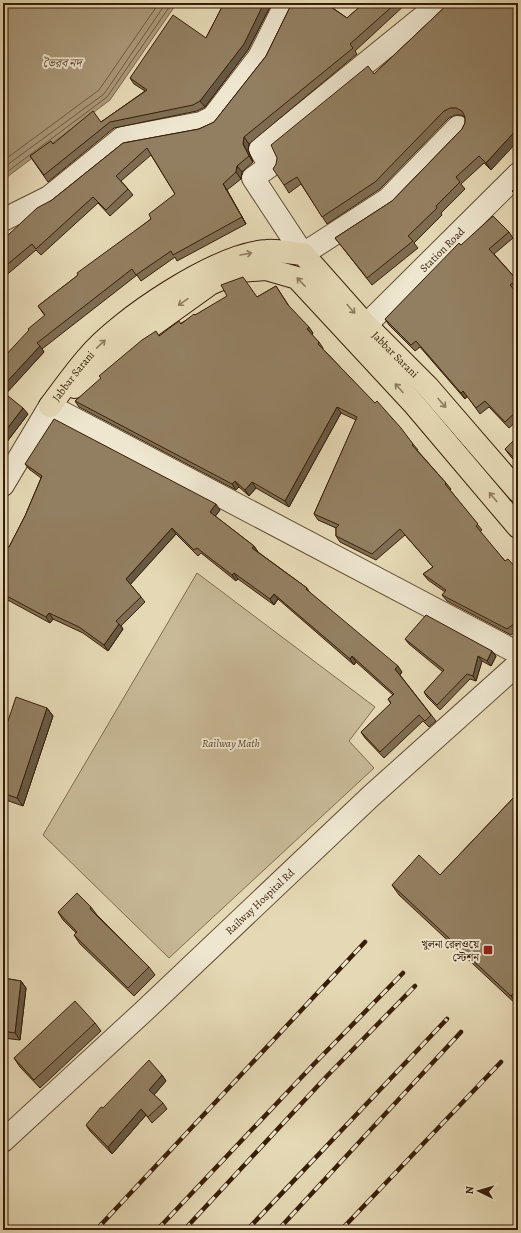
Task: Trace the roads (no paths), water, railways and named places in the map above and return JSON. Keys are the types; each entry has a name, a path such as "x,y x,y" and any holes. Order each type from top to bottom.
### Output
{"main road":[{"name":"Jabbar Sarani","path":"50,406 87,357 128,320 167,293 238,256 267,251 303,254 366,325 428,387 518,491"},
{"name":"Jabbar Sarani","path":"50,406 139,335 210,284 240,271 266,269 297,278 413,403 518,527"}],"street":[{"path":"3,220 50,197 122,138 201,123 213,116 259,57 286,3"},
{"path":"440,3 260,149 270,166 253,178 303,254 388,199 458,127"},
{"name":"Station Road","path":"366,325 518,174"},
{"path":"3,486 50,406 518,653"},
{"name":"Railway Hospital Rd","path":"3,1141 143,1012 371,796 518,664"}],"water":[{"name":"ভৈরব নদ","path":"3,3 177,3 110,100 3,180"}],"railway":[{"path":"96,1230 365,942"},
{"path":"157,1230 314,1064 403,973"},
{"path":"184,1230 327,1076 415,986"},
{"path":"247,1230 447,1019"},
{"path":"278,1230 461,1032"},
{"path":"341,1230 501,1062"}],"place":[{"name":"খুলনা রেলওয়ে স্টেশন","path":"488,950"}],"park label":[{"name":"Railway Math","path":"231,743"}]}
